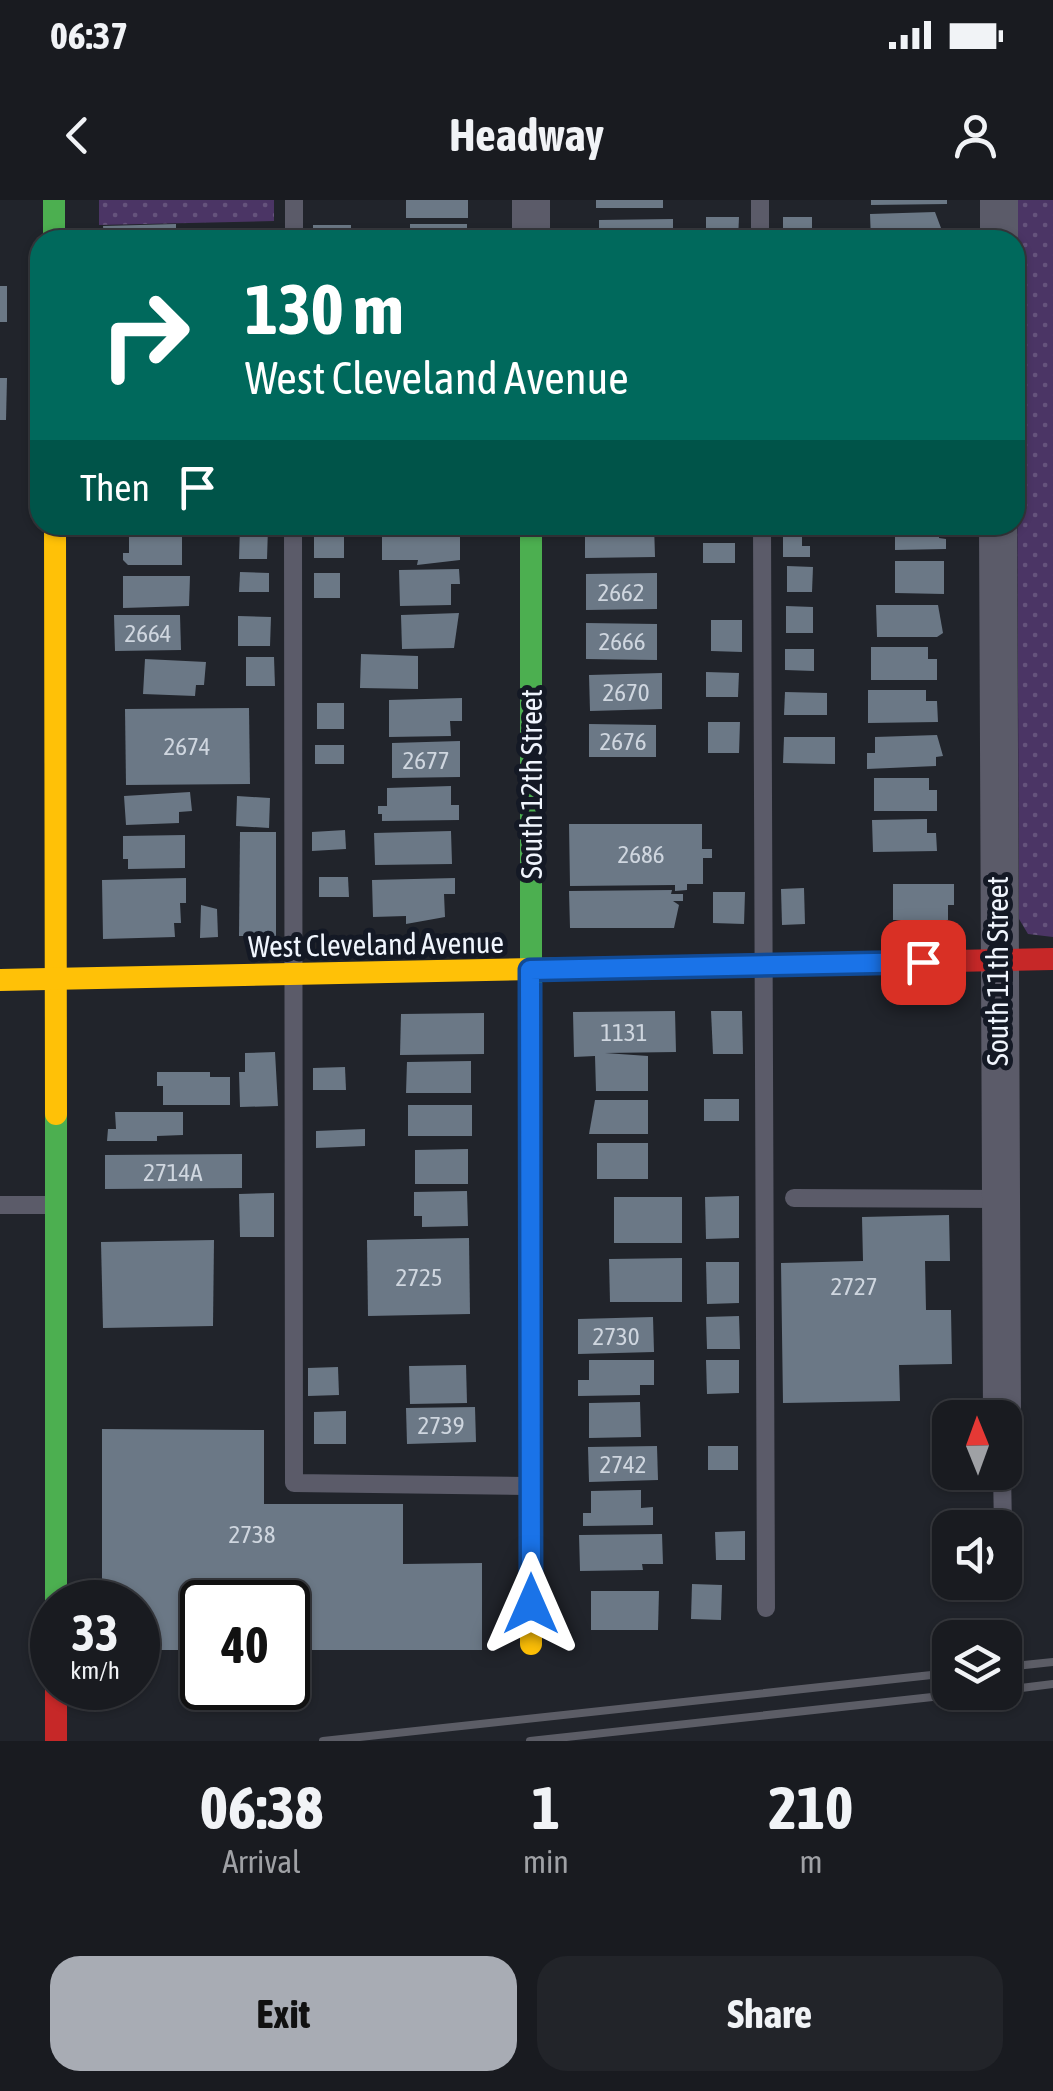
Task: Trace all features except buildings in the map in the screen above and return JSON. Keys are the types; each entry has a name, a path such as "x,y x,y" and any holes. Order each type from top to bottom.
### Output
{"street":[{"path":"531,200 531,230"},
{"path":"999,200 999,230"},
{"path":"54,204 54,230"},
{"path":"55,535 56,1580"},
{"name":"South 12th Street","path":"531,535 532,1644"},
{"name":"South 11th Street","path":"998,535 996,960 1002,1400"},
{"name":"West Cleveland Avenue","path":"0,980 1053,960"}],"lane":[{"path":"294,200 294,230"},
{"path":"760,200 760,230"},
{"path":"293,535 294,1482 531,1486"},
{"path":"762,535 766,1608"},
{"path":"794,1198 1000,1199"},
{"path":"0,1205 56,1206"}],"shaded area":[{"path":"99,200 274,200 274,221 99,225"},
{"path":"1016,200 1053,200 1053,937 1028,934 1019,919 1017,535 1025,535 1025,230 1016,230"}],"railway":[{"path":"1022,1665 1053,1662"},
{"path":"323,1741 932,1675"},
{"path":"1022,1688 1053,1684"},
{"path":"530,1741 932,1697"}],"traffic: fast":[{"path":"54,200 54,230"},
{"path":"531,535 531,1112"},
{"path":"56,1114 56,1580"}],"traffic: slow":[{"path":"55,535 56,1114"},
{"path":"0,980 584,968"},
{"path":"531,1112 531,1644"}],"traffic: jam":[{"path":"584,968 1053,959"},
{"path":"56,1710 56,1741"}],"route":[{"path":"531,1604 530,970 923,962"}]}
